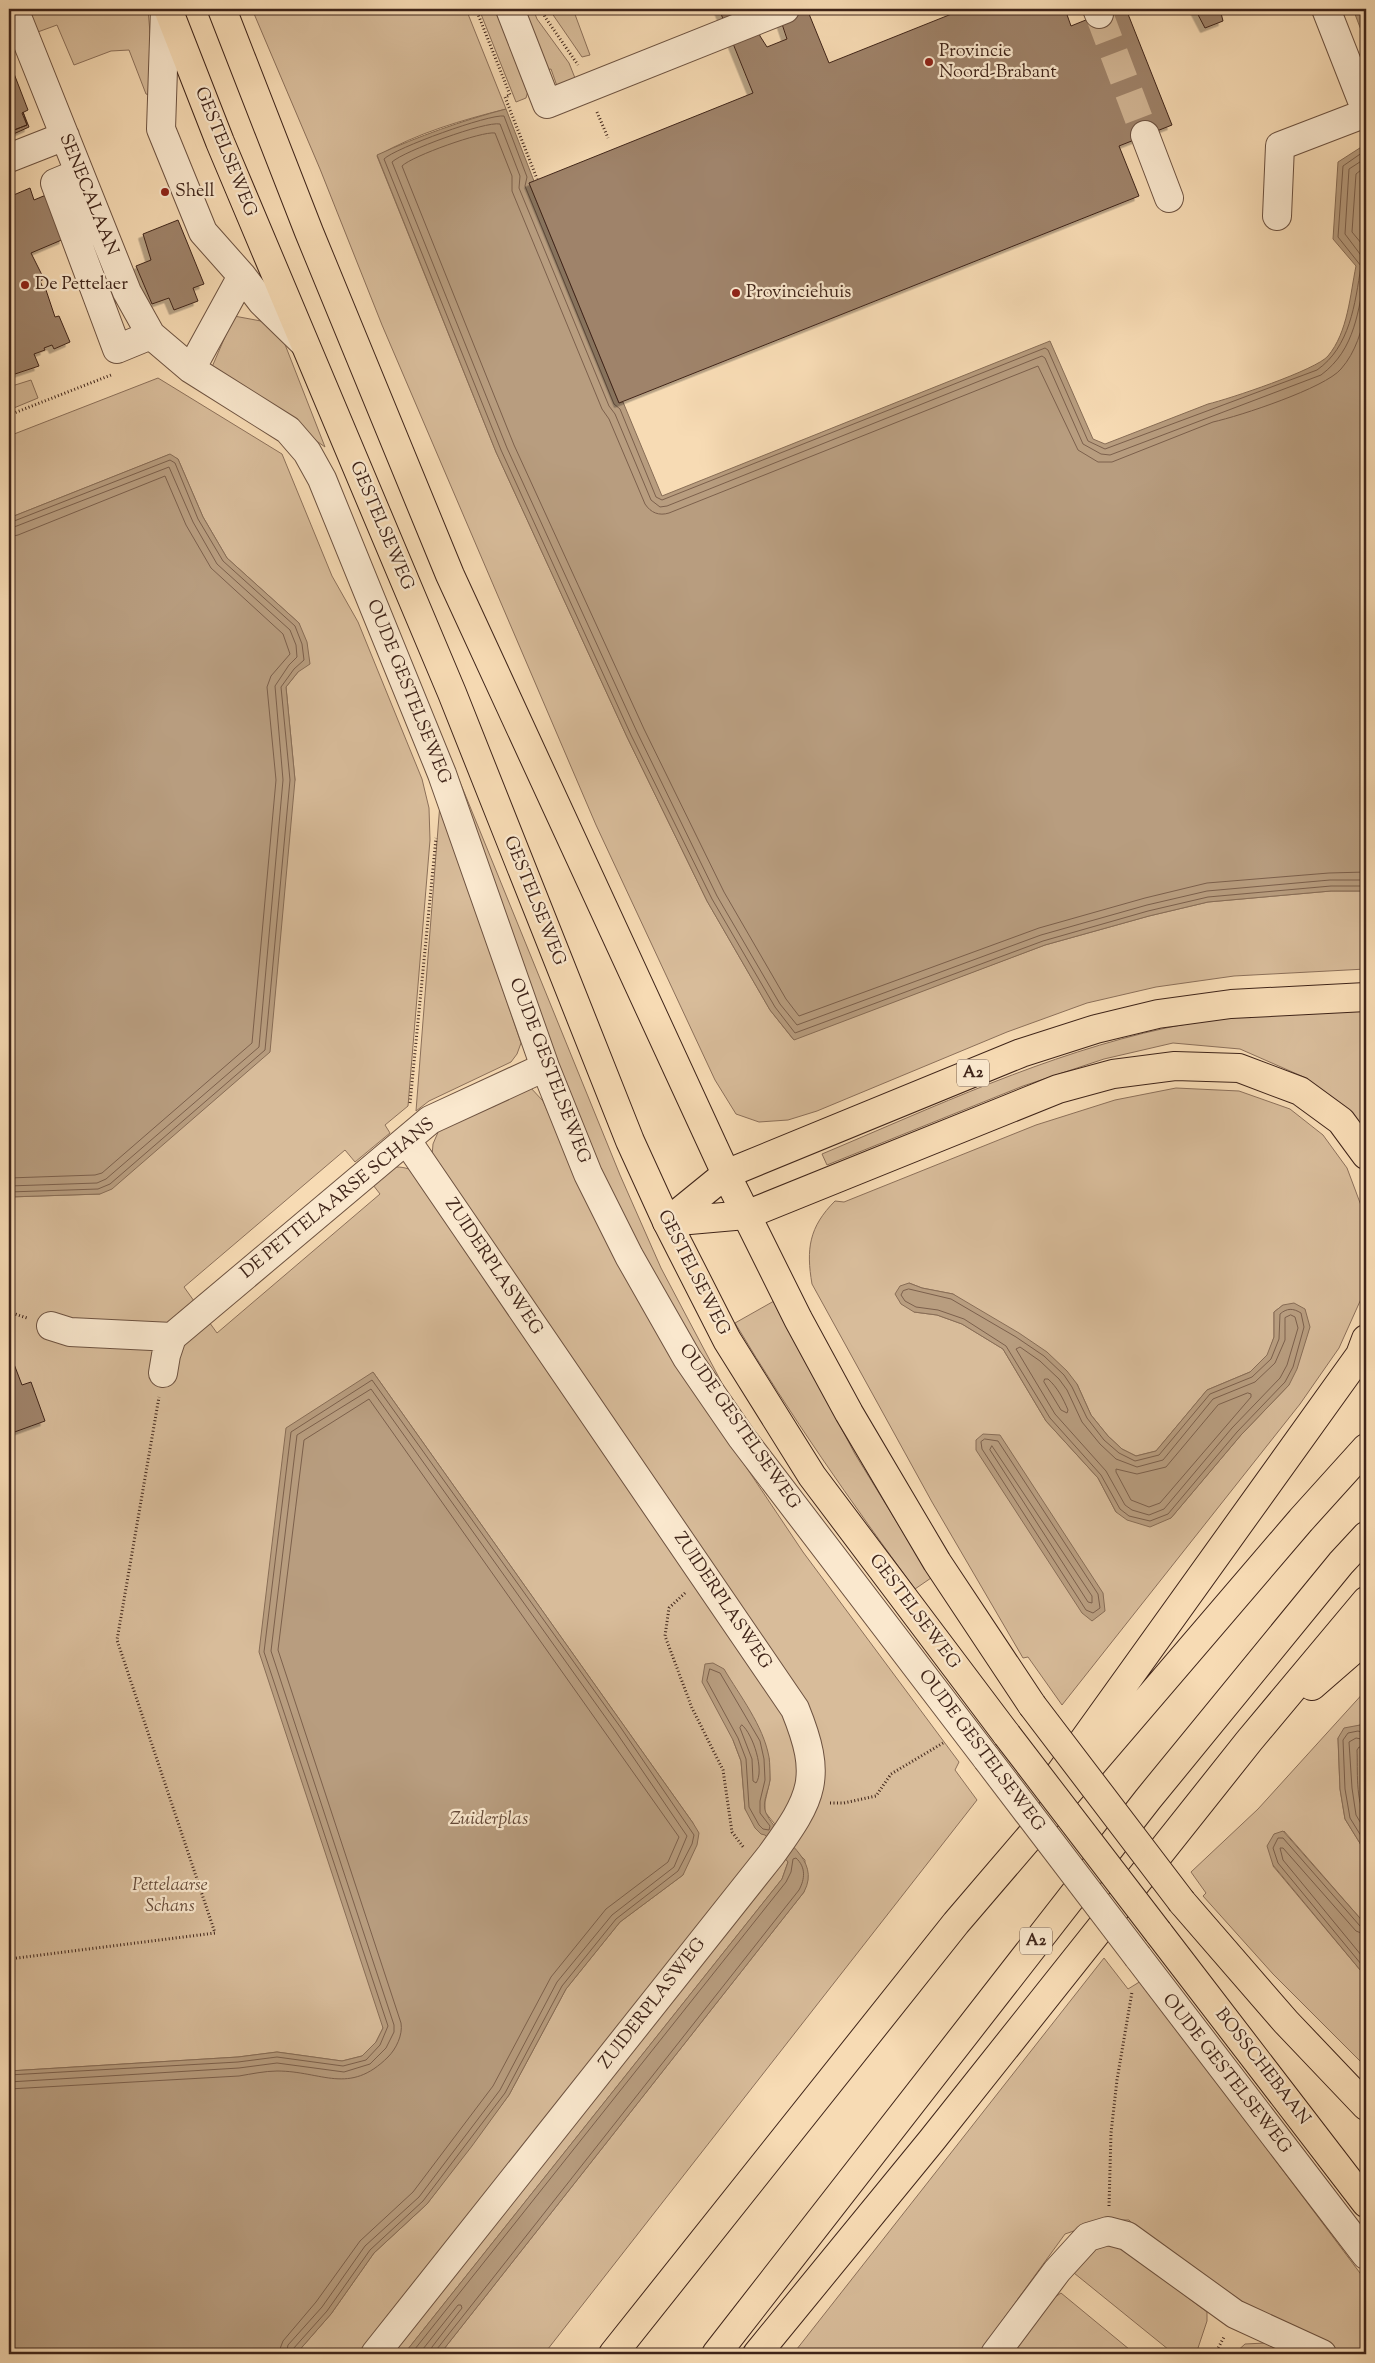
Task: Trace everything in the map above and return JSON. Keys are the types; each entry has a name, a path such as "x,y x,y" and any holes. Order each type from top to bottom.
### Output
{"main road":[{"name":"GESTELSEWEG","path":"166,9 304,343 452,693 624,1124 667,1222 727,1340 812,1476 1158,1932"},
{"path":"222,9 232,21 317,250 450,575 688,1095 746,1215 848,1413 937,1562 1032,1705 1182,1902 1286,2022 1366,2106"},
{"name":"A2","path":"726,1174 1021,1053 1096,1029 1158,1014 1231,1004 1366,997"},
{"path":"667,1222 746,1215 1058,1089 1113,1074 1175,1066 1239,1068 1300,1091 1341,1121 1366,1155"},
{"path":"667,1222 726,1174"},
{"path":"956,1923 1099,1717 1360,1355 1366,1339"},
{"path":"613,2354 956,1923 1294,1528 1366,1448"},
{"name":"A2","path":"716,2354 1148,1799 1341,1563 1366,1536"},
{"name":"A2","path":"757,2354 932,2140 1249,1741 1366,1601"},
{"name":"A2","path":"1249,1741 1366,1639"},
{"name":"BOSSCHEBAAN","path":"1158,1932 1366,2203"}],"street":[{"name":"SENECALAAN","path":"14,9 127,292 151,334 191,369 288,430 307,452 322,479"},
{"path":"166,9 161,129 204,232 262,302 304,343"},
{"path":"510,9 547,104 785,9"},
{"path":"1277,216 1280,146 1366,112 1326,9"},
{"path":"1145,135 1169,198"},
{"path":"9,158 65,136"},
{"path":"79,173 55,183 117,348 151,334"},
{"path":"191,369 242,276"},
{"name":"OUDE GESTELSEWEG","path":"322,479 442,774 545,1067 588,1174 629,1256 687,1358 742,1438 1366,2255"},
{"name":"DE PETTELAARSE SCHANS","path":"172,1337 430,1120 545,1067"},
{"name":"ZUIDERPLASWEG","path":"376,2354 765,1862 792,1825 806,1801 812,1769 807,1739 795,1708 407,1141"},
{"path":"51,1326 70,1332 172,1337 163,1373"},
{"path":"995,2354 1057,2271 1088,2237 1108,2231 1127,2236 1235,2314 1322,2354"}],"path":[{"path":"476,9 510,96 505,97 537,179"},
{"path":"542,9 545,17 575,58 588,88"},
{"path":"9,415 116,373"},
{"path":"407,1141 436,834"},
{"path":"9,1959 215,1933 117,1640 163,1373"},
{"path":"704,1576 670,1608 665,1636 692,1708 723,1770 732,1832 765,1862"},
{"path":"806,1801 844,1803 876,1796 891,1774 965,1729"},
{"path":"1108,2231 1112,2133 1117,2080 1138,1957"}],"green space":[{"path":"26,9 148,9 150,33 160,72 155,97 146,94 129,50 111,51 74,65 57,25 35,33"},
{"path":"252,9 466,9 506,109 440,128 408,140 377,156 496,452 627,737 707,901 770,1010 793,1039 1045,945 1149,916 1208,902 1331,891 1366,891 1366,969 1234,976 1156,987 1087,1003 1007,1032 817,1111 788,1120 759,1122 736,1114 715,1080 596,825 382,325 320,169"},
{"path":"479,9 496,9 528,91 526,98 516,102"},
{"path":"522,9 533,9 537,19 569,63 579,88 558,89 551,69 546,70"},
{"path":"549,9 573,9 590,55 582,57"},
{"path":"234,316 277,324 325,447 212,367"},
{"name":"Pettelaarse Schans","path":"158,378 282,454 332,576 358,622 422,779 429,808 430,840 408,1106 385,1125 390,1133 355,1162 345,1150 184,1287 217,1333 380,1194 370,1181 390,1168 399,1167 412,1170 800,1739 801,1776 799,1786 791,1806 778,1828 765,1812 765,1802 770,1780 769,1758 733,1740 741,1761 745,1809 771,1840 365,2354 296,2354 331,2314 374,2253 427,2204 509,2095 566,1989 620,1922 683,1875 693,1823 373,1372 383,2028 376,2042 362,2056 342,2061 277,2052 238,2057 9,2071 9,1197 100,1194 295,780 286,687 298,672 299,623 227,558 203,517 178,459 168,455 9,518 9,436"},
{"path":"31,380 38,398 9,410 9,392 14,390 12,386"},
{"path":"449,755 620,1175 661,1268 742,1421 693,1355 610,1202 448,769"},
{"path":"440,803 521,1043 517,1054 511,1062 429,1101 416,1111"},
{"path":"1366,1010 1366,1138 1348,1113 1306,1078 1240,1049 1173,1043 1104,1059 1023,1086 827,1165 822,1154 991,1083 1077,1052 1121,1039 1191,1023 1216,1020 1266,1015"},
{"path":"529,1086 543,1101 577,1177 732,1446 803,1552 959,1762 955,1770 977,1800 544,2354 440,2354 804,1892 805,1860 791,1846 817,1770 432,1156 433,1144 439,1130"},
{"path":"1176,1088 1239,1091 1290,1109 1323,1135 1347,1168 1362,1208 1366,1239 1366,1268 1361,1299 1339,1348 1300,1404 1062,1705 1028,1657 1023,1658 932,1502 812,1284 809,1260 815,1229 826,1211 835,1201 844,1202 1036,1125 1115,1100","holes":["909,1283 922,1288 953,1294 1077,1384 1091,1415 1108,1436 1122,1449 1136,1456 1156,1451 1207,1390 1250,1372 1268,1355 1274,1337 1274,1312 1283,1305 1289,1385 1241,1435 1171,1518 1116,1512 1098,1478 1046,1421 1003,1349 962,1324 937,1315 914,1312"]},
{"path":"774,1301 855,1454 931,1578 915,1589 822,1458 777,1391 735,1323"},
{"path":"1366,1690 1366,1731 1360,1725 1338,1738 1340,1789 1345,1819 1366,1853 1366,1925 1284,1831 1273,1866 1366,1977 1366,2067 1273,1974 1203,1896 1206,1893 1191,1872 1258,1809"},
{"path":"783,1856 788,1862 782,1879 404,2354 386,2354"},
{"path":"1104,1958 1128,1989 1141,1981 1366,2281 1366,2354 1342,2354 1288,2329 1217,2288 1153,2245 1129,2220 1106,2220 1065,2234 978,2354 793,2354"},
{"path":"1114,2242 1207,2312 1207,2321 1196,2354 1174,2354 1074,2273 1090,2248"},
{"path":"1061,2293 1135,2354 1012,2354 1055,2297"},
{"path":"1265,2343 1285,2354 1234,2354 1245,2344"}],"water":[{"path":"1353,9 1366,9 1366,43"},
{"path":"506,109 534,181 529,183 619,403 623,402 662,496 1050,341 1093,439 1105,444 1208,404 1307,369 1328,356 1335,346 1344,325 1356,266 1333,239 1338,162 1366,144 1366,891 1331,891 1208,902 1149,916 1045,945 794,1040 770,1010 707,901 627,737 496,452 377,155 440,129"},
{"path":"170,454 178,459 203,517 227,558 299,623 307,642 310,664 298,672 286,687 295,780 270,1052 112,1189 100,1194 9,1197 9,518"},
{"path":"909,1283 922,1288 953,1294 1047,1352 1067,1371 1077,1384 1091,1415 1108,1436 1122,1449 1136,1456 1156,1451 1207,1390 1250,1372 1267,1355 1274,1337 1274,1312 1283,1305 1294,1303 1305,1309 1310,1327 1297,1369 1289,1385 1241,1435 1171,1518 1150,1527 1127,1520 1116,1512 1098,1478 1046,1421 1003,1349 962,1324 937,1315 914,1312 901,1304 895,1294 900,1286"},
{"name":"Zuiderplas","path":"373,1372 693,1823 699,1833 697,1845 683,1875 620,1922 566,1989 509,2095 472,2146 427,2204 374,2253 331,2314 296,2354 9,2354 9,2071 238,2057 277,2052 342,2061 362,2056 376,2042 383,2028 259,1652 286,1428"},
{"path":"983,1434 1000,1435 1103,1593 1105,1611 1092,1621 1082,1613 976,1450 976,1440"},
{"path":"713,1663 724,1669 762,1734 769,1757 770,1768 770,1780 765,1801 766,1813 772,1823 803,1859 807,1869 808,1880 804,1892 440,2354 404,2354 782,1879 788,1862 765,1835 755,1828 745,1809 741,1761 733,1740 702,1682 705,1664"},
{"path":"1360,1725 1366,1731 1366,1853 1345,1819 1340,1789 1338,1738 1344,1728"},
{"path":"1283,1831 1366,1925 1366,1977 1273,1865 1267,1846 1274,1834"}],"building":[{"name":"Provinciehuis","path":"719,9 751,9 760,36 767,47 787,39 777,9 807,9 829,63 964,9 1065,9 1071,26 1113,9 1126,9 1172,125 1119,146 1139,196 619,403 529,183 753,93"},
{"path":"1195,9 1220,9 1223,21 1205,28"},
{"path":"13,71 28,110 22,113 27,125 9,132 9,72"},
{"path":"23,112 29,127 9,136 9,132 27,125"},
{"name":"De Pettelaer","path":"30,188 34,200 46,195 64,239 31,253 44,279 40,281 44,290 46,290 55,317 59,316 70,342 54,349 52,345 44,348 45,350 34,354 39,366 9,376 9,197"},
{"path":"178,220 204,284 193,288 198,301 174,310 169,298 152,304 136,266 151,260 143,234"},
{"path":"9,1351 22,1385 31,1382 45,1421 9,1434"}],"tunnel":[{"path":"1099,14 1145,135"}],"place":[{"name":"Provincie Noord-Brabant","path":"929,62"},
{"name":"Shell","path":"165,192"},
{"name":"De Pettelaer","path":"25,285"},
{"name":"Provinciehuis","path":"736,293"}]}
